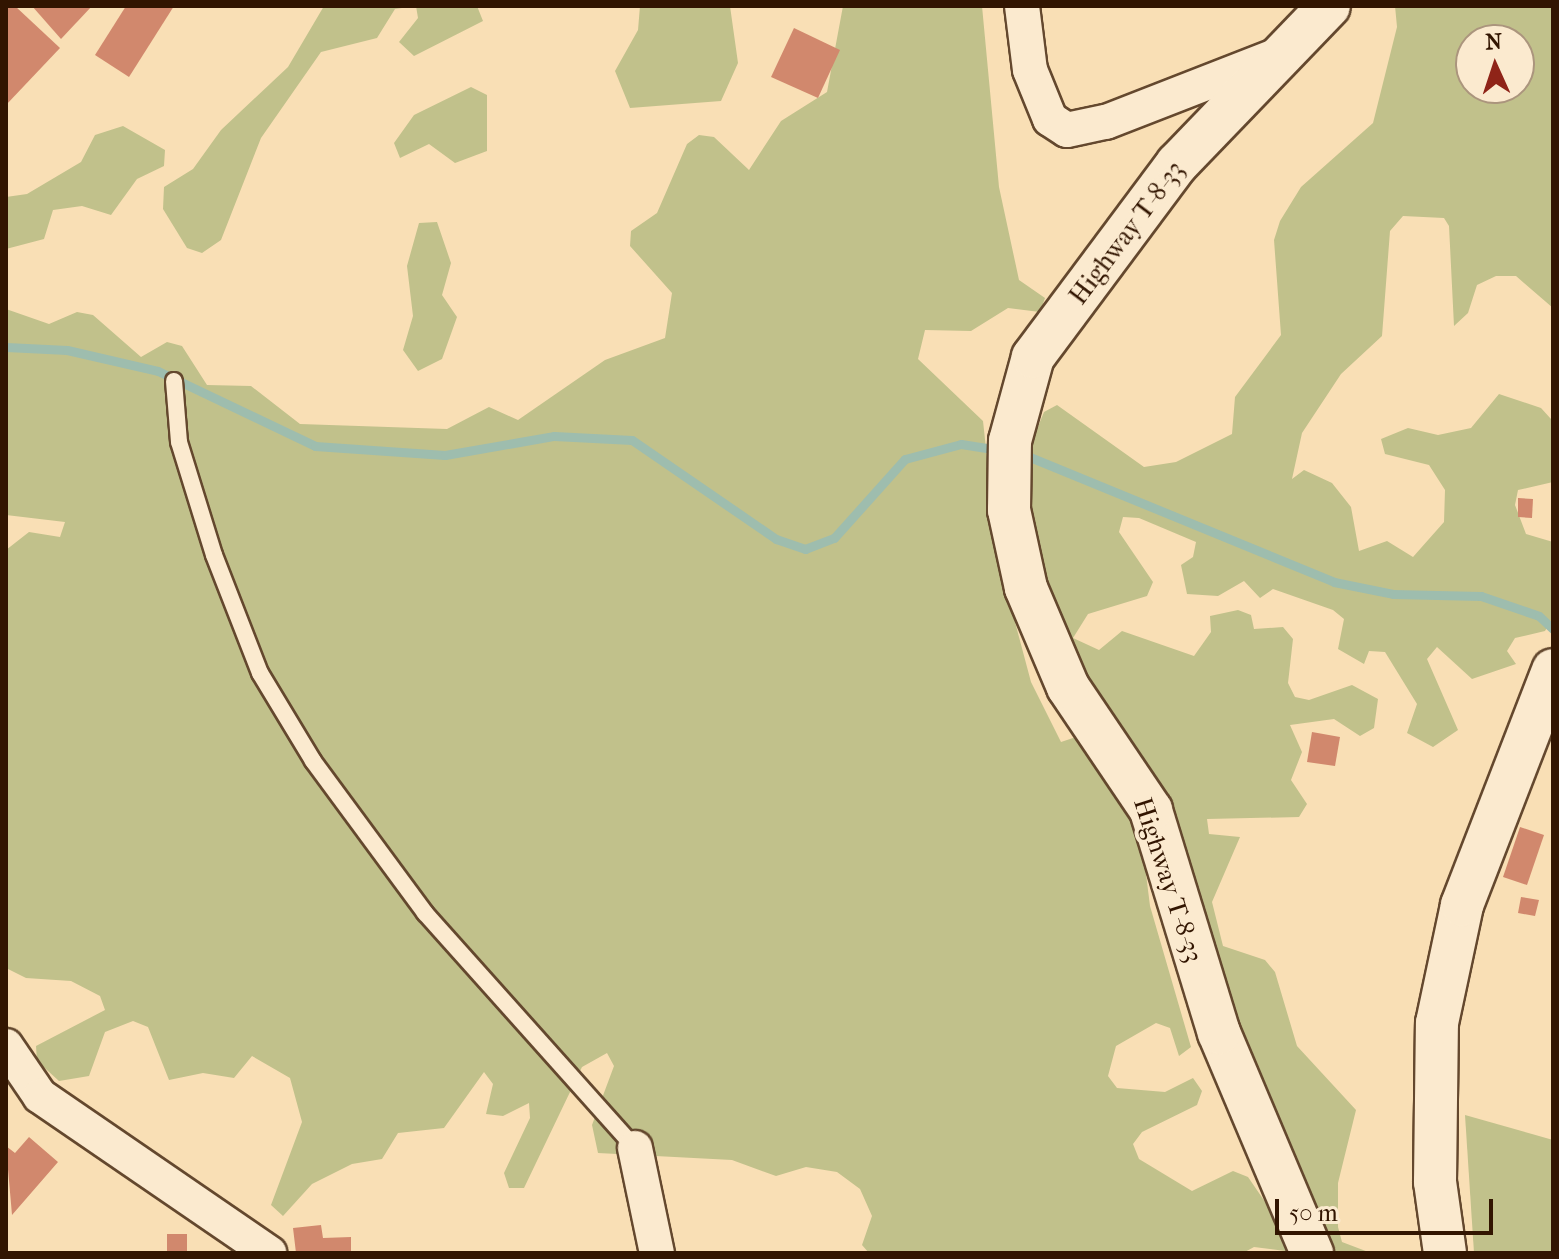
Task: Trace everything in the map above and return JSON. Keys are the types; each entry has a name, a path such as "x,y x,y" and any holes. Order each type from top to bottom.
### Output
{"street":[{"path":"1022,6 1030,70 1050,119 1067,130 1106,122 1289,51"},
{"name":"Highway T-8-33","path":"1312,1253 1219,1033 1151,810 1068,687 1026,588 1009,510 1010,441 1033,357 1177,164 1329,6"},
{"path":"1445,1253 1435,1182 1437,1023 1462,905 1553,670"},
{"path":"6,1046 40,1096 269,1253"},
{"path":"635,1148 657,1253"}],"lane":[{"path":"174,381 179,442 214,555 260,673 313,761 425,913 635,1148"}],"green space":[{"path":"324,6 416,6 395,9 377,38 321,52 261,138 221,240 202,253 187,248 163,209 164,187 193,169 221,130 288,67"},
{"path":"416,6 477,6 483,21 414,56 399,42 418,18"},
{"path":"640,6 730,6 738,63 721,101 630,108 615,71 638,30"},
{"path":"843,6 982,6 999,187 1019,280 1045,298 1040,312 1008,308 971,331 925,330 918,359 983,421 998,558 1031,682 1061,742 1076,737 1118,785 1142,842 1150,906 1191,1047 1179,1056 1170,1028 1156,1023 1116,1046 1108,1076 1117,1088 1165,1092 1193,1078 1202,1091 1197,1105 1142,1132 1133,1144 1139,1159 1192,1191 1233,1171 1248,1177 1300,1253 1254,1247 1243,1253 869,1253 862,1245 872,1216 860,1189 837,1172 806,1167 776,1176 732,1160 598,1153 592,1125 614,1066 607,1053 582,1067 524,1188 509,1188 504,1173 530,1118 529,1103 503,1116 486,1114 493,1084 484,1072 444,1128 398,1133 382,1159 352,1164 312,1184 283,1216 271,1205 302,1122 290,1078 252,1056 234,1078 203,1073 169,1080 148,1027 133,1021 105,1032 89,1076 59,1081 37,1061 36,1046 105,1010 100,996 71,981 26,978 6,968 6,550 29,532 60,537 65,522 6,515 6,309 49,324 77,312 93,315 141,357 167,342 182,346 207,385 251,386 300,424 447,429 489,407 518,420 605,360 665,338 672,293 630,246 631,231 657,213 687,144 699,135 714,137 749,170 781,121 827,92"},
{"path":"1395,6 1553,6 1553,308 1516,276 1496,276 1477,285 1468,313 1454,326 1449,226 1444,218 1403,216 1390,231 1382,336 1341,374 1302,433 1292,479 1304,470 1332,483 1351,507 1359,551 1387,541 1413,557 1444,522 1445,490 1429,465 1385,454 1381,439 1408,428 1438,435 1471,428 1499,394 1541,408 1551,419 1553,482 1518,490 1515,505 1526,534 1553,542 1553,617 1545,631 1515,638 1507,651 1516,664 1472,679 1437,647 1427,659 1458,730 1433,747 1407,733 1417,704 1385,652 1369,651 1364,664 1338,649 1344,619 1333,610 1273,589 1260,598 1244,581 1218,596 1187,594 1181,565 1193,557 1196,542 1139,518 1123,517 1119,532 1153,582 1147,596 1088,614 1073,638 1099,650 1122,631 1194,656 1211,632 1210,616 1238,610 1251,615 1254,629 1283,627 1293,639 1288,683 1295,697 1309,700 1352,685 1378,699 1374,728 1360,736 1334,719 1290,725 1302,752 1291,780 1307,804 1299,817 1207,819 1209,834 1240,837 1212,902 1223,946 1265,960 1275,972 1297,1046 1356,1110 1338,1183 1338,1227 1342,1242 1371,1253 1332,1253 1303,1172 1257,1088 1161,784 1081,691 1047,592 1021,468 1044,412 1057,405 1144,467 1176,462 1232,434 1235,397 1281,335 1274,240 1280,221 1301,187 1373,123 1397,27"},
{"path":"471,87 487,95 487,151 455,163 429,144 400,158 394,143 414,115"},
{"path":"123,126 165,150 164,166 137,179 111,215 82,206 53,210 44,239 6,249 6,197 27,194 81,162 95,135"},
{"path":"437,222 451,263 442,295 457,317 442,359 418,371 403,350 413,316 407,266 419,223"},
{"path":"1465,1115 1553,1140 1553,1253 1474,1253"}],"building":[{"path":"6,6 15,6 60,48 6,105"},
{"path":"32,6 92,6 61,39"},
{"path":"126,6 174,6 129,77 95,55"},
{"path":"794,28 840,50 818,98 771,77"},
{"path":"1518,498 1533,499 1532,518 1518,517"},
{"path":"1312,732 1340,737 1335,766 1307,762"},
{"path":"1520,827 1544,835 1527,885 1503,877"},
{"path":"1521,897 1539,900 1535,916 1518,913"},
{"path":"29,1137 58,1162 12,1215 6,1146 15,1153"},
{"path":"321,1225 323,1238 351,1237 351,1253 296,1253 293,1228"},
{"path":"167,1234 187,1234 187,1253 167,1253"}],"waterway":[{"path":"6,347 67,350 158,371 315,446 445,455 554,436 632,440 776,539 805,549 834,538 905,459 961,444 998,450"},
{"path":"1020,453 1334,582 1393,594 1481,596 1539,616 1553,629"}]}
